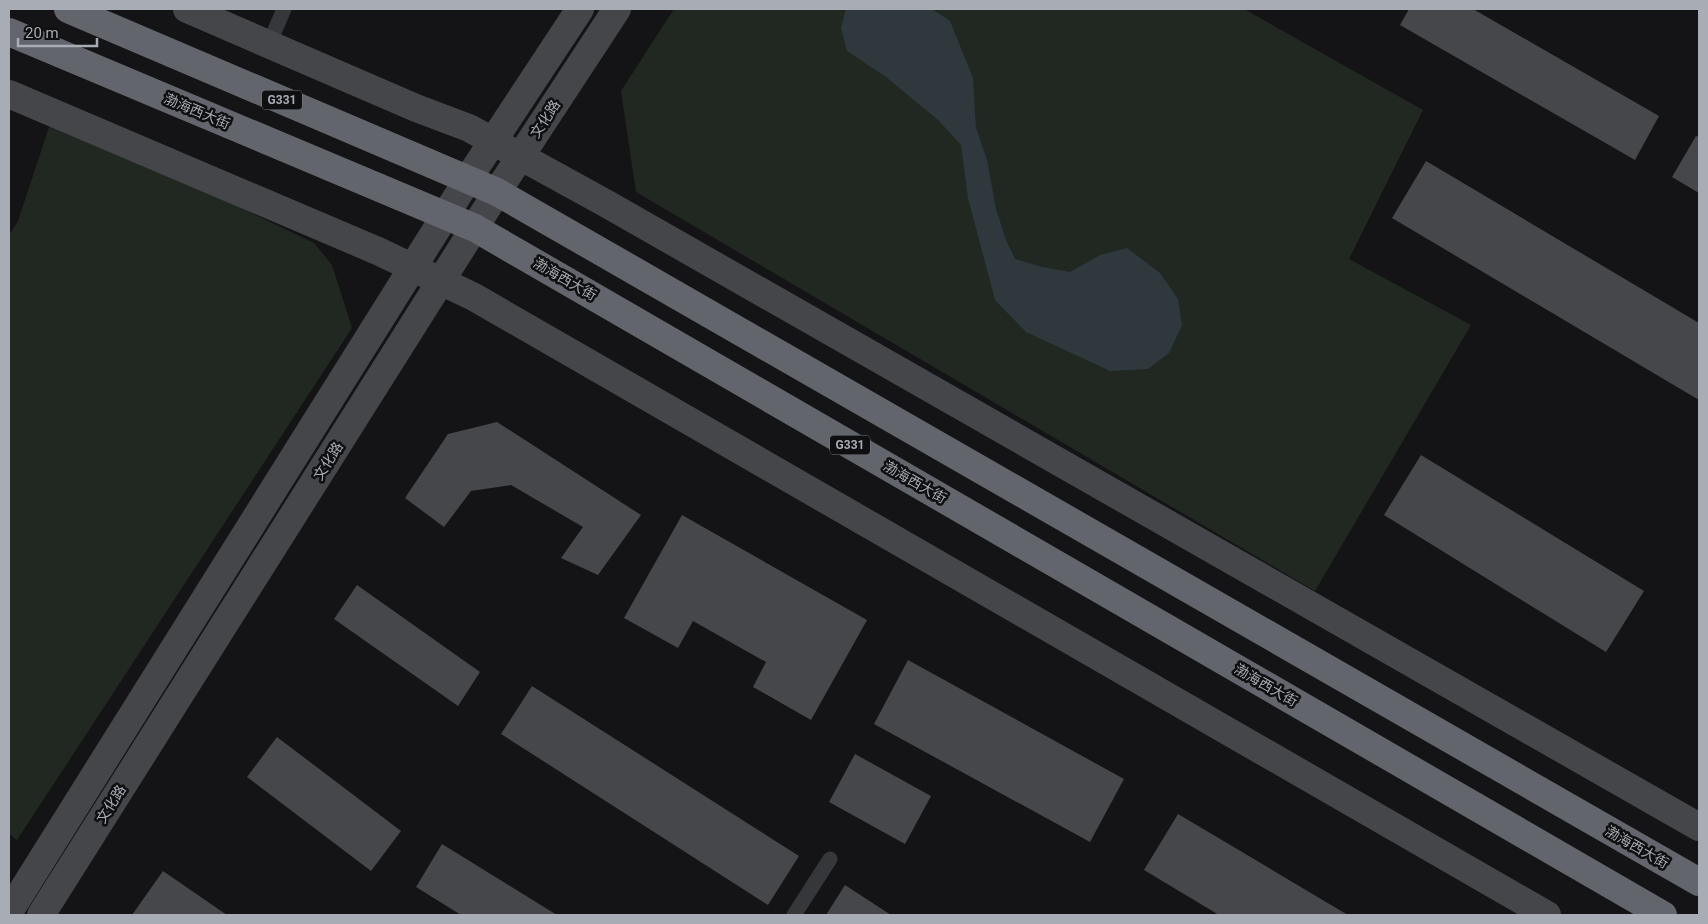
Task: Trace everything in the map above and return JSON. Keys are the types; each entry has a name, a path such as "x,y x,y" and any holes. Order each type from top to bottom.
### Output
{"highway":[{"name":"渤海西大街","path":"68,9 497,192 1699,882"},
{"name":"渤海西大街","path":"9,32 475,228 1663,915"}],"street":[{"path":"188,9 406,104 468,128 607,204 1699,827"},
{"path":"9,912 468,180 580,9"},
{"name":"文化路","path":"41,915 497,192 617,9"},
{"path":"9,94 413,268 474,297 1547,915"}],"lane":[{"path":"269,44 284,9"},
{"path":"794,915 830,859"}],"shaded area":[{"path":"674,9 1244,9 1423,110 1349,259 1471,325 1315,591 636,192 621,91"},
{"path":"846,9 932,9 950,21 973,78 976,128 987,160 996,209 1006,240 1015,259 1042,267 1070,272 1100,255 1127,248 1160,273 1178,299 1182,325 1169,353 1148,369 1110,371 1026,332 995,300 968,198 961,145 938,120 886,77 847,51 841,28"},
{"path":"52,118 314,243 332,265 352,328 17,840 9,834 9,235 18,221"}],"building":[{"path":"1409,9 1473,9 1659,116 1635,160 1400,25"},
{"path":"1696,136 1699,137 1699,193 1672,177"},
{"path":"1426,161 1699,323 1699,400 1392,218"},
{"path":"497,422 641,515 598,575 561,558 583,527 511,485 471,491 444,527 405,498 448,434"},
{"path":"1421,455 1644,591 1606,652 1384,515"},
{"path":"682,515 867,620 811,720 753,687 766,662 693,621 678,648 624,618"},
{"path":"357,585 480,672 458,706 334,619"},
{"path":"908,660 1124,779 1090,842 874,724"},
{"path":"532,686 799,856 768,905 501,734"},
{"path":"277,737 401,831 371,871 247,777"},
{"path":"855,754 931,796 905,844 829,802"},
{"path":"1178,814 1348,915 1219,915 1144,870"},
{"path":"442,844 557,915 461,915 416,887"},
{"path":"163,871 227,915 132,915"},
{"path":"845,885 891,915 826,915"}]}
